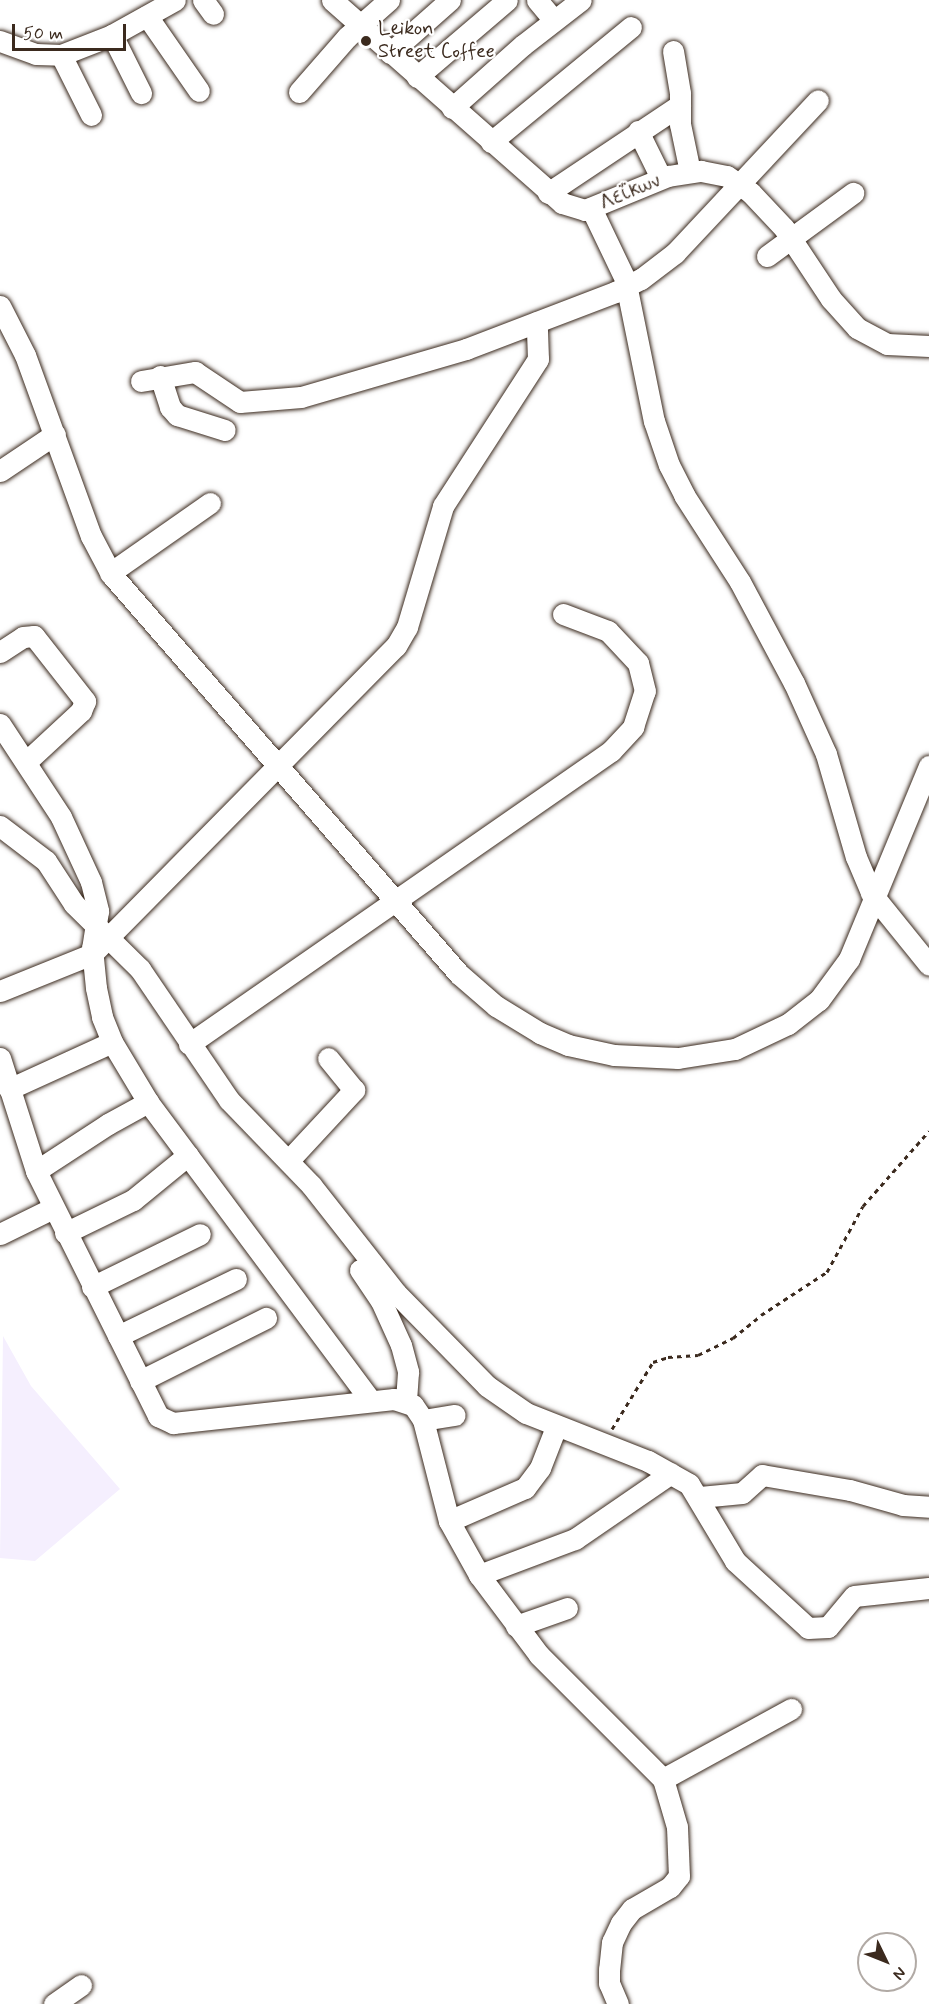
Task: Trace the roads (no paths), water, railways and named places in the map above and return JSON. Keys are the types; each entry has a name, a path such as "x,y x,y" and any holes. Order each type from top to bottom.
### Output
{"street":[{"path":"0,41 36,54 61,55 112,35 175,0"},
{"name":"Λεΐκων","path":"332,0 548,193 573,208 591,208 661,178 690,172 717,173 741,184 792,239 837,307 864,334 887,344 929,346"},
{"path":"299,92 359,25 389,0"},
{"path":"390,53 450,0"},
{"path":"417,77 507,0"},
{"path":"537,0 553,19"},
{"path":"452,108 553,19 581,0"},
{"path":"147,16 199,91"},
{"path":"491,142 631,27"},
{"path":"112,35 141,93"},
{"path":"673,51 690,172"},
{"path":"61,55 92,115"},
{"path":"225,430 177,415 151,378 195,372 235,401 270,402 386,375 537,322 627,286 668,260 818,100"},
{"path":"548,193 680,105"},
{"path":"638,131 661,178"},
{"path":"767,256 853,193"},
{"path":"591,208 617,256 627,286 654,421 669,465 684,495 740,582 794,682 826,754 856,857 875,900 929,965"},
{"path":"0,306 25,355 91,536 110,573 394,903 476,990 523,1024 579,1048 661,1059 735,1049 769,1035 804,1013 839,976 875,900 929,766"},
{"path":"371,1401 148,1102 112,1042 100,1011 92,954 103,932 276,766 403,636 443,506 538,359 537,322"},
{"path":"0,471 55,434"},
{"path":"110,573 210,503"},
{"path":"189,1044 611,751 633,727 645,691 638,663 608,631 563,614"},
{"path":"0,652 23,636 34,636 85,701 81,711 26,762"},
{"path":"0,724 26,762 78,851 97,901 103,932"},
{"path":"0,826 46,861 74,904 140,969 189,1044 230,1100 289,1160 396,1293 476,1376 519,1410 671,1473 689,1484 700,1497 735,1561 752,1581 812,1630 828,1627 854,1596 929,1588"},
{"path":"0,991 92,954"},
{"path":"9,1089 112,1042"},
{"path":"0,1058 36,1171 158,1416 173,1423 371,1401 406,1402 423,1420 449,1521 479,1575 539,1655 663,1779 678,1827 679,1876 670,1887 632,1909 621,1923 612,1942 609,1969 609,1983 618,2004"},
{"path":"289,1160 354,1090 328,1058"},
{"path":"36,1171 108,1124 148,1102"},
{"path":"65,1233 133,1200 188,1155"},
{"path":"0,1234 53,1208"},
{"path":"337,1219 341,1242 381,1301 398,1335 408,1372 406,1402"},
{"path":"93,1287 200,1234"},
{"path":"118,1336 236,1279"},
{"path":"140,1381 266,1318"},
{"path":"423,1420 454,1415"},
{"path":"449,1521 525,1488 540,1468 556,1426"},
{"path":"479,1575 566,1544 671,1473"},
{"path":"700,1497 733,1496 755,1478 772,1475 903,1505 929,1507"},
{"path":"516,1626 567,1608"},
{"path":"663,1779 791,1709"},
{"path":"54,2004 81,1985"}],"place":[{"name":"Leikon Street Coffee","path":"366,41"}]}
